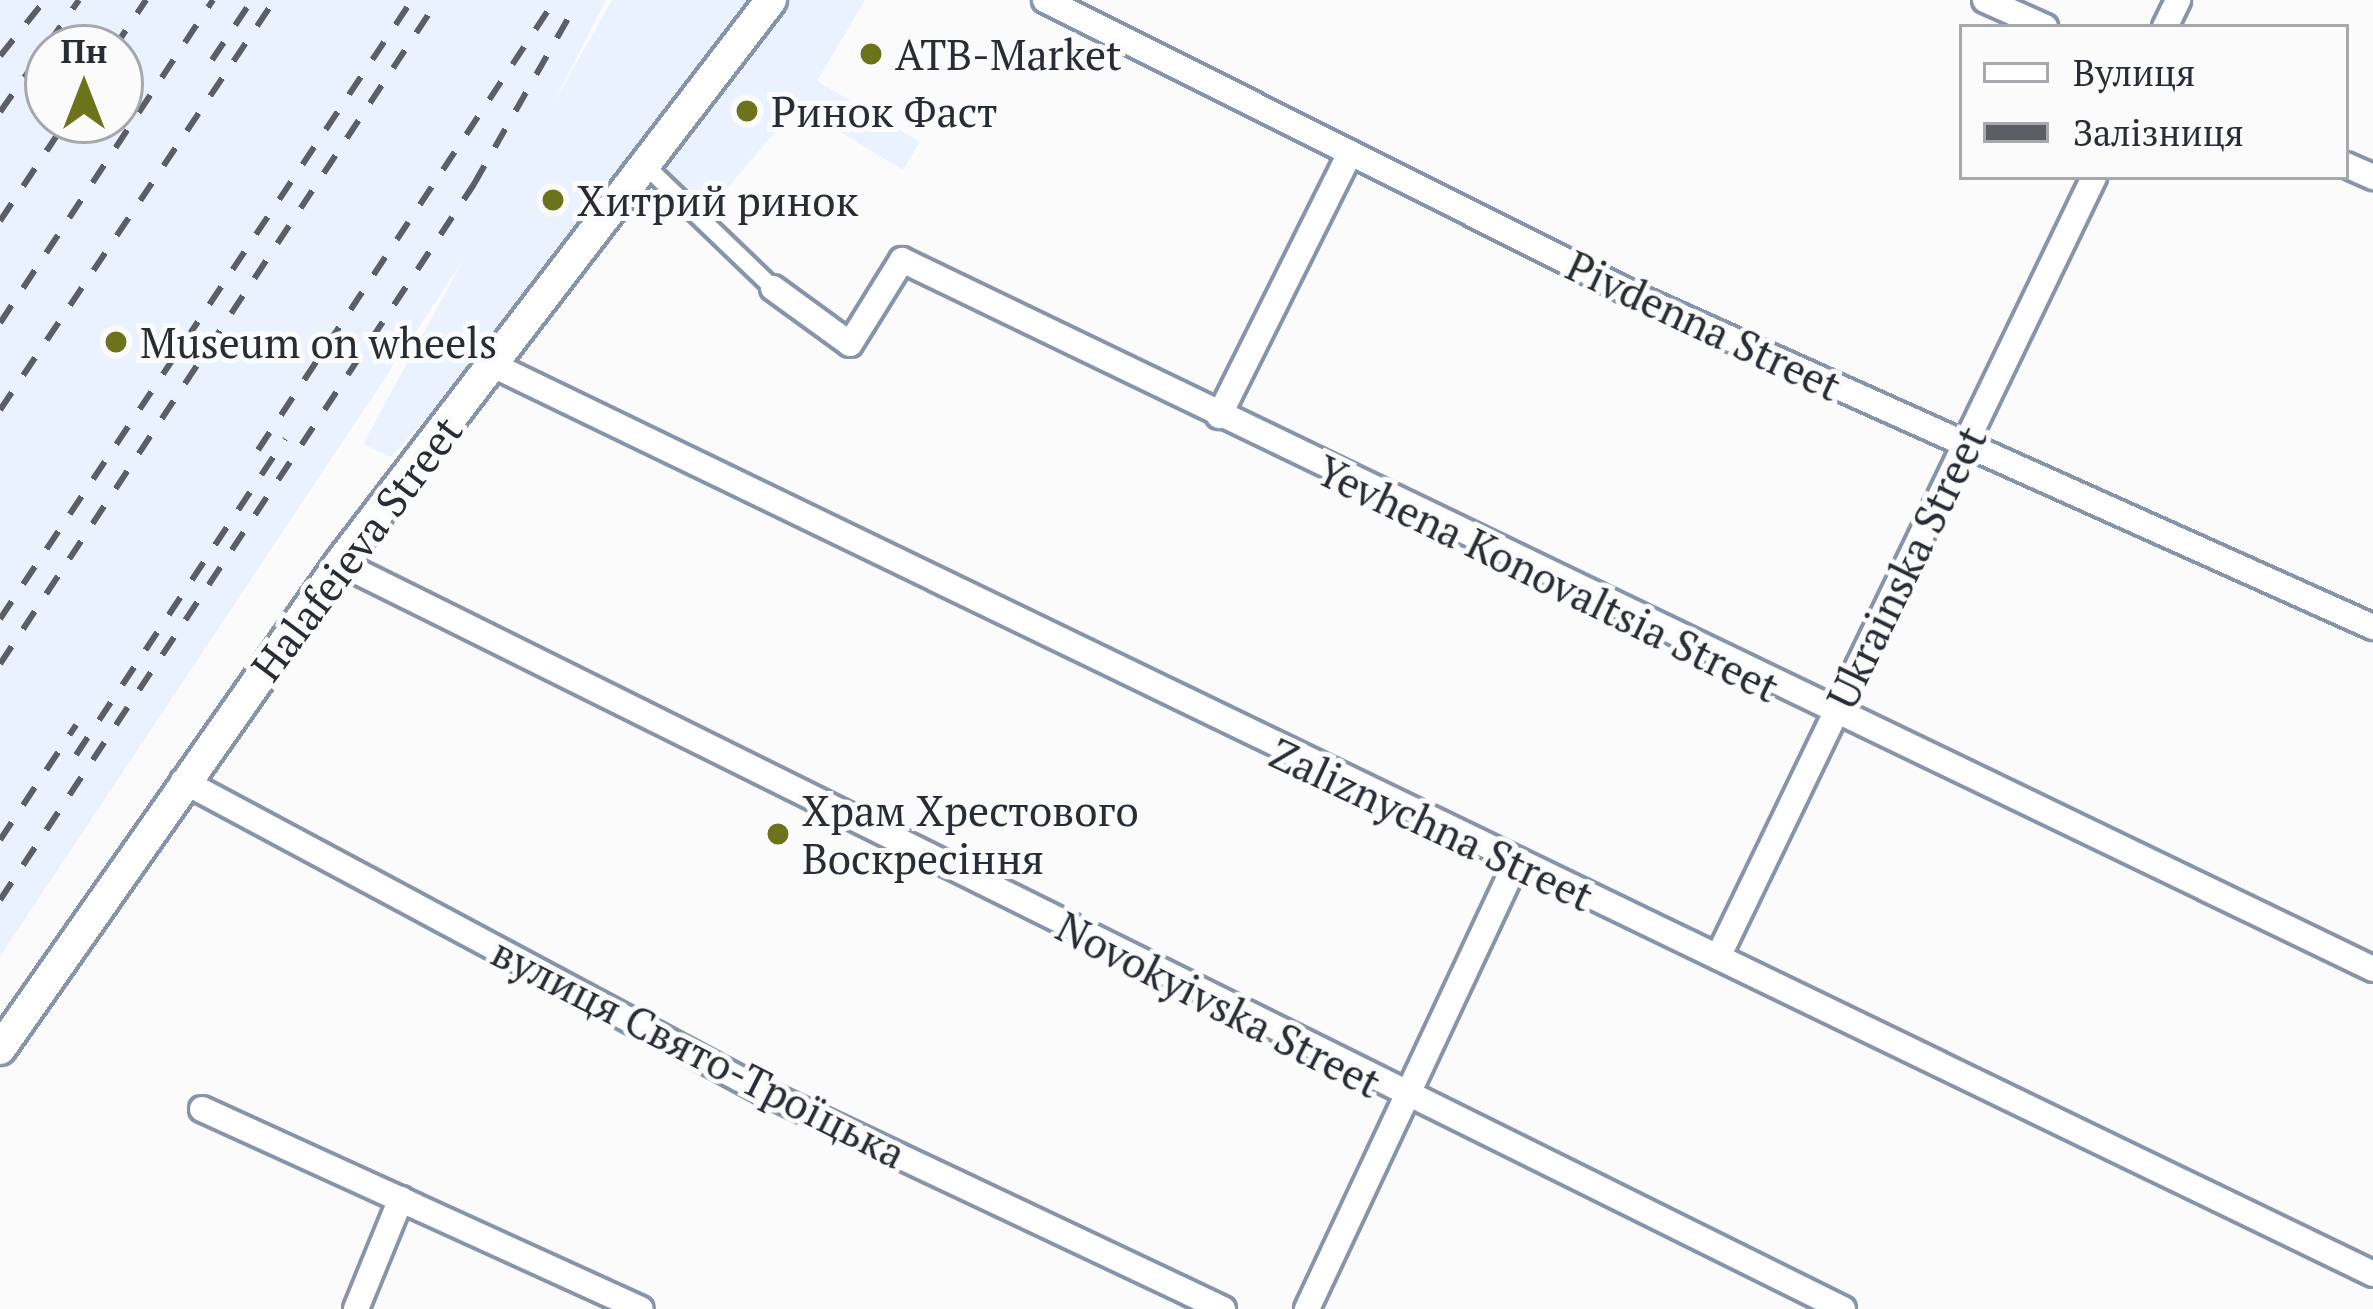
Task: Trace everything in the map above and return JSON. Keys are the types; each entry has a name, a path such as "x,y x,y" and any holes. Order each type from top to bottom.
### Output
{"street":[{"name":"Halafeieva Street","path":"0,1049 183,781 340,563 771,0"},
{"name":"Pivdenna Street","path":"1045,0 1350,153 1964,446 2373,627"},
{"path":"1985,0 2038,24"},
{"path":"1219,416 1350,153"},
{"path":"647,167 773,288"},
{"name":"Ukrainska Street","path":"1718,957 2093,180"},
{"name":"Yevhena Konovaltsia Street","path":"773,288 850,344 902,260 1833,718 2373,969"},
{"name":"Zaliznychna Street","path":"495,366 1515,865 1718,957 2373,1274"},
{"name":"Novokyivska Street","path":"340,563 1405,1097 1844,1309"},
{"name":"вулиця Свято-Троїцька","path":"183,781 762,1091 1222,1309"},
{"path":"1307,1309 1515,865"},
{"path":"202,1109 640,1309"},
{"path":"356,1309 400,1199"}],"shaded area":[{"path":"0,0 606,0 553,104 612,0 760,0 485,352 391,457 363,444 464,259 0,957"},
{"name":"Ринок Фаст","path":"789,0 865,0 817,81 920,142 903,170 797,106 701,219 652,172"}],"railway":[{"path":"0,56 45,0"},
{"path":"0,112 79,0"},
{"path":"130,24 146,0"},
{"path":"0,323 213,0"},
{"path":"212,60 252,0"},
{"path":"0,410 274,0"},
{"path":"0,619 412,0"},
{"path":"0,664 438,0"},
{"path":"258,450 555,0"},
{"path":"0,900 474,184 571,13"},
{"path":"0,221 51,144"},
{"path":"76,755 285,439"},
{"path":"0,840 76,725"}],"place":[{"name":"ATB-Market","path":"871,54"},
{"name":"Ринок Фаст","path":"747,111"},
{"name":"Хитрий ринок","path":"553,200"},
{"name":"Museum on wheels","path":"116,342"},
{"name":"Храм Хрестового Воскресіння","path":"778,834"}]}
